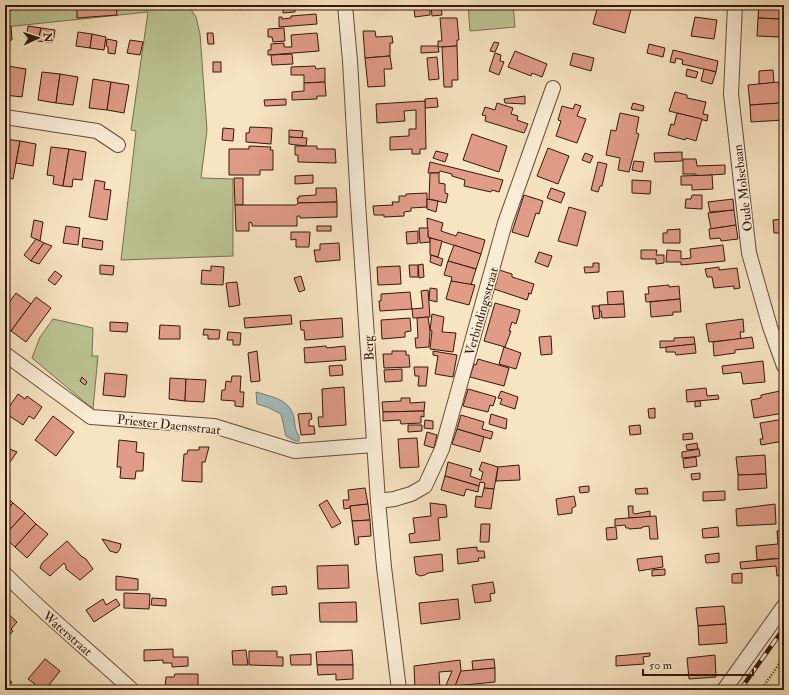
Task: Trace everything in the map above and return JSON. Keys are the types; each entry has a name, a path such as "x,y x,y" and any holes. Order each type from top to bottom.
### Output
{"street":[{"name":"Berg","path":"345,5 350,61 378,501 384,567 399,690"},
{"name":"Oude Molsebaan","path":"735,5 731,94 750,253 770,327 784,366"},
{"name":"Verbindingsstraat","path":"378,501 394,500 411,494 425,486 442,449 505,223 553,88"},
{"path":"5,117 97,131 118,145"},
{"name":"Priester Daensstraat","path":"5,354 91,417 214,426 295,451 374,445"},
{"name":"Waterstraat","path":"5,574 47,615 132,690"},
{"path":"724,690 784,606"}],"path":[{"path":"761,690 784,657"}],"green space":[{"path":"5,5 188,5 196,17 200,34 207,130 201,178 233,179 233,256 121,260 136,131 131,130 148,12 5,27"},
{"path":"468,5 513,5 515,27 470,31"},
{"path":"53,319 93,328 92,356 98,356 93,409 32,358 40,337"}],"water":[{"path":"256,392 274,397 289,407 294,418 299,441 295,441 286,436 281,414 257,404"}],"building":[{"path":"73,5 116,5 117,15 77,18 77,9 73,9"},
{"path":"239,5 245,5 245,9 239,10"},
{"path":"262,5 280,5 280,6 262,8"},
{"path":"295,5 295,12 283,13 283,6"},
{"path":"441,5 442,15 432,16 431,6"},
{"path":"598,5 632,5 625,33 593,24"},
{"path":"759,5 780,5 780,19 758,18"},
{"path":"430,8 430,15 415,17 414,9"},
{"path":"316,14 317,24 279,27 279,17 282,17 282,19 291,18 291,16"},
{"path":"695,17 717,20 714,39 691,36"},
{"path":"440,18 457,18 459,40 457,40 457,46 438,46 438,41 442,41"},
{"path":"758,18 780,19 779,37 757,36"},
{"path":"11,26 12,40 5,41 5,27"},
{"path":"28,26 41,28 38,41 26,39"},
{"path":"41,28 55,30 53,43 38,41"},
{"path":"284,28 285,41 273,42 272,37 268,37 268,29"},
{"path":"363,31 375,31 376,37 392,36 393,43 390,43 390,56 365,58"},
{"path":"78,32 92,34 90,48 76,46"},
{"path":"207,33 213,33 214,44 208,44"},
{"path":"317,33 319,51 268,55 268,50 271,50 271,44 284,43 284,47 292,47 291,35"},
{"path":"92,34 106,37 104,50 90,48"},
{"path":"107,39 117,41 115,54 108,53 108,47 106,46"},
{"path":"130,40 143,42 140,55 127,53"},
{"path":"494,42 499,43 495,52 490,51"},
{"path":"649,44 665,48 663,57 647,53"},
{"path":"421,46 438,46 439,52 421,53"},
{"path":"457,46 458,80 452,80 452,87 444,87 442,47"},
{"path":"673,50 718,61 716,72 682,64 683,60 676,58 675,63 670,62"},
{"path":"515,51 547,64 542,77 532,73 531,76 508,67"},
{"path":"495,53 501,55 500,61 504,62 499,75 489,71"},
{"path":"573,53 594,58 591,71 570,65"},
{"path":"292,54 293,64 272,65 271,55"},
{"path":"390,56 392,69 384,69 385,86 368,87 365,58"},
{"path":"437,57 439,79 429,80 427,58"},
{"path":"213,62 221,62 221,72 213,72"},
{"path":"5,66 8,66 5,88"},
{"path":"8,66 26,69 22,97 5,95"},
{"path":"315,66 316,69 325,68 325,82 304,83 304,75 291,75 291,67"},
{"path":"687,69 698,72 696,78 686,76"},
{"path":"704,69 716,72 712,84 701,81"},
{"path":"773,70 774,83 759,84 759,71"},
{"path":"42,72 60,74 56,103 38,100"},
{"path":"60,74 78,77 73,105 56,103"},
{"path":"93,79 111,82 107,110 89,108"},
{"path":"111,82 129,85 124,113 107,110"},
{"path":"325,82 326,96 317,96 317,99 292,100 292,92 304,91 304,83"},
{"path":"779,82 780,103 750,105 748,85"},
{"path":"675,92 687,95 687,98 706,102 703,114 708,115 707,121 669,111"},
{"path":"525,96 525,104 505,103 504,99"},
{"path":"437,98 438,107 425,108 425,99"},
{"path":"286,99 286,105 265,106 264,100"},
{"path":"425,101 426,149 420,149 420,154 412,154 412,149 390,150 390,137 409,136 409,129 416,129 416,110 404,111 405,121 377,123 376,104"},
{"path":"497,103 513,108 511,114 518,116 517,120 528,124 524,133 485,121 486,116 482,115 485,107 495,110"},
{"path":"633,103 644,106 643,111 631,109"},
{"path":"784,103 784,120 751,122 750,105"},
{"path":"575,104 581,106 577,116 586,119 577,143 556,136 561,121 558,120 562,106 573,109"},
{"path":"620,113 639,117 636,133 639,134 629,172 618,170 620,158 606,155 611,130 616,131"},
{"path":"677,113 702,119 696,141 686,138 685,140 668,135 671,124 674,125"},
{"path":"250,127 272,128 271,144 246,142 246,133 249,133"},
{"path":"223,128 234,129 233,141 222,140"},
{"path":"289,130 303,131 302,138 289,137"},
{"path":"472,134 507,146 499,172 463,160"},
{"path":"289,137 307,138 306,146 289,144"},
{"path":"5,139 20,141 13,179 9,178 10,169 5,168"},
{"path":"20,141 36,144 33,166 16,163"},
{"path":"249,146 271,147 270,150 273,150 273,170 260,170 260,175 229,175 229,149 249,149"},
{"path":"295,146 317,146 317,149 335,149 336,163 298,162 298,155 295,155"},
{"path":"51,147 69,149 63,186 53,184 54,176 47,175"},
{"path":"548,148 569,156 558,184 537,176"},
{"path":"69,149 86,152 82,180 73,179 72,187 63,186"},
{"path":"436,151 448,154 445,162 433,158"},
{"path":"682,152 682,161 655,162 654,153"},
{"path":"585,153 593,156 590,163 582,160"},
{"path":"683,159 696,159 697,166 725,165 725,174 696,176 696,174 683,174"},
{"path":"634,161 644,162 642,172 632,170"},
{"path":"430,162 503,180 499,192 492,190 491,192 464,186 465,180 452,176 452,174 440,171 439,173 428,173"},
{"path":"598,162 607,164 602,186 600,186 598,192 591,190"},
{"path":"430,173 439,173 439,183 445,184 445,193 448,194 446,203 429,199"},
{"path":"313,175 313,183 295,184 295,176"},
{"path":"712,175 713,189 692,190 692,185 681,185 681,176"},
{"path":"234,178 243,178 243,205 235,205"},
{"path":"95,180 105,182 104,189 111,190 107,220 89,217"},
{"path":"632,180 651,181 650,194 632,193"},
{"path":"316,188 336,188 337,202 298,203 297,198 299,198 299,196 316,195"},
{"path":"551,188 565,193 561,203 547,198"},
{"path":"427,193 427,207 411,208 411,211 404,212 404,216 384,217 384,215 374,215 373,206 393,205 392,202 399,202 399,196 406,196 406,194"},
{"path":"524,195 543,201 539,214 536,213 528,237 512,232"},
{"path":"692,195 702,195 702,209 685,208 686,199 691,199"},
{"path":"427,199 438,201 436,212 427,209"},
{"path":"733,199 734,210 710,212 708,202"},
{"path":"337,202 337,217 300,218 300,216 297,216 297,226 252,226 252,223 249,222 249,231 236,231 235,205 296,205 298,203"},
{"path":"569,207 586,212 577,246 558,241"},
{"path":"734,210 736,225 711,229 708,213"},
{"path":"427,218 443,223 441,231 456,236 458,232 485,240 481,254 428,237"},
{"path":"784,219 784,233 774,233 773,220"},
{"path":"34,220 43,222 40,241 31,237"},
{"path":"736,225 738,239 721,241 720,238 710,239 709,229"},
{"path":"66,226 80,228 78,245 63,243"},
{"path":"317,226 331,226 331,231 317,231"},
{"path":"419,228 428,228 428,237 430,238 430,242 420,243"},
{"path":"680,229 680,243 663,243 663,233 667,233 667,230"},
{"path":"418,231 418,243 407,244 406,232"},
{"path":"291,232 310,232 309,247 296,247 296,239 291,240"},
{"path":"83,238 103,241 102,250 82,247"},
{"path":"430,238 442,241 438,257 430,255"},
{"path":"36,239 44,243 31,261 24,255"},
{"path":"44,243 52,246 39,264 31,261"},
{"path":"339,243 340,260 316,262 314,250 320,250 320,244"},
{"path":"454,245 481,254 476,269 448,261"},
{"path":"723,245 725,261 681,265 681,262 666,262 667,250 681,251 681,259 691,258 690,249"},
{"path":"641,250 657,250 656,255 664,255 664,263 656,264 656,259 641,259"},
{"path":"539,252 552,256 548,267 535,262"},
{"path":"431,255 443,259 441,266 430,262"},
{"path":"448,261 476,269 471,285 451,281 452,277 444,275"},
{"path":"593,263 599,263 599,272 585,273 584,267 593,267"},
{"path":"423,264 424,277 419,278 418,265"},
{"path":"100,265 114,266 113,275 100,274"},
{"path":"409,265 418,265 418,277 410,277"},
{"path":"211,266 224,267 223,285 201,284 202,270 211,271"},
{"path":"400,266 401,284 378,285 377,267"},
{"path":"719,267 719,270 737,268 740,288 734,289 734,286 714,288 712,277 707,277 705,269"},
{"path":"499,270 512,274 512,277 534,284 531,294 528,293 527,300 494,289"},
{"path":"55,271 62,276 55,285 48,280"},
{"path":"301,276 305,290 299,292 294,278"},
{"path":"451,281 475,285 469,305 446,299"},
{"path":"237,282 240,305 229,307 226,283"},
{"path":"669,285 669,287 679,286 680,299 646,302 645,294 649,294 648,287"},
{"path":"430,288 437,289 437,302 429,300"},
{"path":"428,290 430,317 413,318 412,309 423,308 421,291"},
{"path":"623,291 624,304 608,305 607,292"},
{"path":"410,292 412,309 380,311 379,301 381,301 381,294"},
{"path":"16,293 31,304 11,331 5,326 5,308"},
{"path":"36,297 51,308 26,342 11,331"},
{"path":"680,299 681,312 673,312 673,315 651,317 650,302"},
{"path":"495,303 520,310 516,324 512,322 509,331 511,331 505,347 484,341"},
{"path":"624,304 625,317 602,318 601,311 599,311 599,305"},
{"path":"592,306 599,306 600,318 594,319"},
{"path":"432,314 444,317 442,332 456,333 453,352 430,349"},
{"path":"291,315 292,324 245,328 244,318"},
{"path":"428,317 430,331 429,347 416,348 415,338 418,338 417,318"},
{"path":"342,318 343,337 305,340 304,330 301,330 300,321"},
{"path":"410,318 411,331 405,332 405,337 382,339 381,320"},
{"path":"743,319 744,332 740,332 741,339 709,342 706,324"},
{"path":"110,322 128,323 127,332 110,331"},
{"path":"160,325 180,326 180,339 159,339"},
{"path":"204,329 220,330 219,339 208,339 208,335 203,335"},
{"path":"228,332 241,333 240,345 233,345 233,340 227,340"},
{"path":"551,336 552,354 541,355 539,337"},
{"path":"694,337 695,344 660,348 660,341 674,341 674,338"},
{"path":"752,337 754,348 735,350 735,353 714,356 713,342"},
{"path":"695,344 696,353 676,355 675,352 666,352 666,347"},
{"path":"326,346 327,348 345,346 346,360 305,363 304,348"},
{"path":"504,347 521,353 516,369 499,364"},
{"path":"257,351 260,381 251,382 248,353"},
{"path":"392,351 406,351 406,355 409,355 410,367 384,368 383,354 392,354"},
{"path":"433,351 457,355 453,377 435,374 438,356 433,355"},
{"path":"478,359 509,368 504,386 470,377 474,364 476,365"},
{"path":"763,361 765,382 743,384 741,372 723,374 722,366"},
{"path":"342,365 343,375 330,376 329,366"},
{"path":"414,367 428,367 426,386 418,386 419,376 415,376"},
{"path":"402,369 402,381 385,382 384,370"},
{"path":"105,373 127,375 125,397 103,395"},
{"path":"232,376 241,376 240,392 244,392 243,407 235,406 235,401 221,400 222,390 225,390 226,381 231,382"},
{"path":"82,377 87,382 85,385 80,381"},
{"path":"170,378 186,379 185,401 169,399"},
{"path":"186,379 206,380 204,402 185,401"},
{"path":"344,387 346,425 319,427 318,417 323,417 322,389"},
{"path":"706,388 707,396 718,395 719,399 687,402 686,390"},
{"path":"468,389 496,397 493,406 490,405 488,412 463,406"},
{"path":"501,391 518,397 515,409 500,404 502,399 498,398"},
{"path":"780,391 784,413 754,418 751,400 761,398 761,395"},
{"path":"18,394 25,399 27,396 42,407 34,419 29,416 23,425 5,413"},
{"path":"401,398 410,398 410,403 425,402 424,411 383,412 382,402 401,401"},
{"path":"695,401 700,401 701,406 695,407"},
{"path":"655,408 655,418 649,418 648,409"},
{"path":"424,411 424,417 421,416 421,423 401,424 400,420 383,421 383,412"},
{"path":"311,413 312,419 309,420 309,426 314,426 315,434 301,435 298,414"},
{"path":"491,414 507,419 506,429 489,424"},
{"path":"461,415 484,422 482,429 493,432 491,439 457,429"},
{"path":"53,416 74,432 56,456 35,440"},
{"path":"784,419 784,441 761,445 760,439 763,439 760,423"},
{"path":"425,420 433,421 433,429 424,428"},
{"path":"408,425 422,425 422,431 408,432"},
{"path":"640,425 641,434 630,435 629,426"},
{"path":"457,429 484,437 480,452 452,444"},
{"path":"427,432 437,435 434,448 424,445"},
{"path":"692,433 693,439 683,440 683,434"},
{"path":"417,438 419,467 400,468 398,439"},
{"path":"119,440 137,442 136,452 144,453 143,471 136,471 135,479 120,478 121,467 117,467"},
{"path":"697,443 698,449 687,450 686,445"},
{"path":"5,447 17,452 5,469"},
{"path":"199,447 209,447 205,462 202,462 202,482 182,481 184,454 187,454 188,450 199,450"},
{"path":"699,449 700,456 682,458 682,452"},
{"path":"765,455 766,474 738,475 736,457"},
{"path":"696,457 697,466 684,468 683,459"},
{"path":"448,462 472,469 470,476 481,480 483,472 479,470 482,462 498,467 494,489 484,488 485,483 480,482 479,486 445,476"},
{"path":"519,465 520,480 496,481 498,467"},
{"path":"700,473 700,479 692,480 691,474"},
{"path":"766,474 767,488 738,490 738,475"},
{"path":"445,476 479,486 478,492 466,489 464,496 441,490"},
{"path":"589,486 589,492 580,493 579,487"},
{"path":"365,488 368,504 350,506 350,508 344,509 343,500 349,500 348,490"},
{"path":"484,488 494,489 491,509 475,507 476,496 482,497"},
{"path":"647,488 648,494 636,494 635,489"},
{"path":"725,491 725,500 703,501 703,492"},
{"path":"5,495 13,503 5,512"},
{"path":"574,496 576,506 572,508 572,513 558,515 556,499"},
{"path":"327,500 341,523 332,528 319,505"},
{"path":"13,503 25,513 5,535 5,512"},
{"path":"430,503 446,505 447,517 438,518 440,540 410,543 409,534 415,533 413,518 431,516"},
{"path":"368,504 370,520 352,521 350,506"},
{"path":"775,504 776,524 737,526 736,509"},
{"path":"628,506 633,506 633,513 635,514 650,511 650,517 629,518"},
{"path":"25,513 36,524 15,547 5,538 5,535"},
{"path":"656,516 658,539 650,539 649,526 629,529 626,528 625,525 615,526 615,519"},
{"path":"370,520 371,536 358,537 359,544 355,545 352,521"},
{"path":"36,524 48,534 27,558 15,547"},
{"path":"481,524 490,524 489,542 480,542"},
{"path":"616,527 617,539 607,540 606,528"},
{"path":"718,527 719,537 703,538 702,529"},
{"path":"784,530 784,558 757,560 756,546 778,544 777,531"},
{"path":"102,539 121,544 120,549 117,553 110,551"},
{"path":"67,541 81,556 86,559 93,569 80,580 66,569 64,563 50,576 40,568 42,563"},
{"path":"477,547 477,551 484,551 485,558 478,558 479,561 458,564 457,549"},
{"path":"719,553 719,562 706,563 705,555"},
{"path":"442,554 443,571 428,573 420,576 416,574 414,557"},
{"path":"662,556 663,567 639,571 637,559"},
{"path":"784,558 784,575 777,576 776,566 741,569 740,562"},
{"path":"348,565 349,588 318,589 317,566"},
{"path":"665,569 665,575 652,576 652,570"},
{"path":"742,573 742,583 732,583 732,574"},
{"path":"116,576 138,579 138,590 116,590"},
{"path":"493,582 495,593 490,594 491,601 475,603 472,585"},
{"path":"286,586 287,594 272,595 272,587"},
{"path":"124,593 150,594 149,609 124,608"},
{"path":"152,598 166,599 166,606 151,605"},
{"path":"103,599 106,605 116,599 120,605 94,622 86,610"},
{"path":"458,599 460,619 421,624 419,603"},
{"path":"356,602 357,622 320,622 319,603"},
{"path":"724,606 726,624 698,626 696,608"},
{"path":"5,611 17,622 11,629 13,631 6,639"},
{"path":"726,624 727,643 699,645 698,626"},
{"path":"173,649 173,657 188,657 188,666 172,667 172,663 163,663 163,660 144,661 144,650"},
{"path":"246,650 248,665 233,665 232,651"},
{"path":"352,650 353,665 317,665 316,652"},
{"path":"249,651 277,651 277,657 283,657 283,666 249,665"},
{"path":"650,653 650,656 643,657 644,664 616,666 616,656"},
{"path":"311,654 311,665 291,665 290,655"},
{"path":"715,655 716,677 689,679 687,658"},
{"path":"45,659 60,671 45,690 31,690 35,684 28,679"},
{"path":"494,659 495,668 473,670 472,661"},
{"path":"460,660 461,671 454,690 444,690 452,671 439,672 440,690 415,690 414,666"},
{"path":"317,665 353,665 353,679 336,680 336,674 318,675"},
{"path":"495,668 495,682 455,686 461,671"},
{"path":"175,674 198,674 198,690 165,690 166,677 174,677"},
{"path":"5,678 12,682 6,690 5,690"},
{"path":"784,678 784,690 776,690"},
{"path":"206,686 242,686 242,690 206,690"}],"railway":[{"path":"740,690 784,628"}]}
